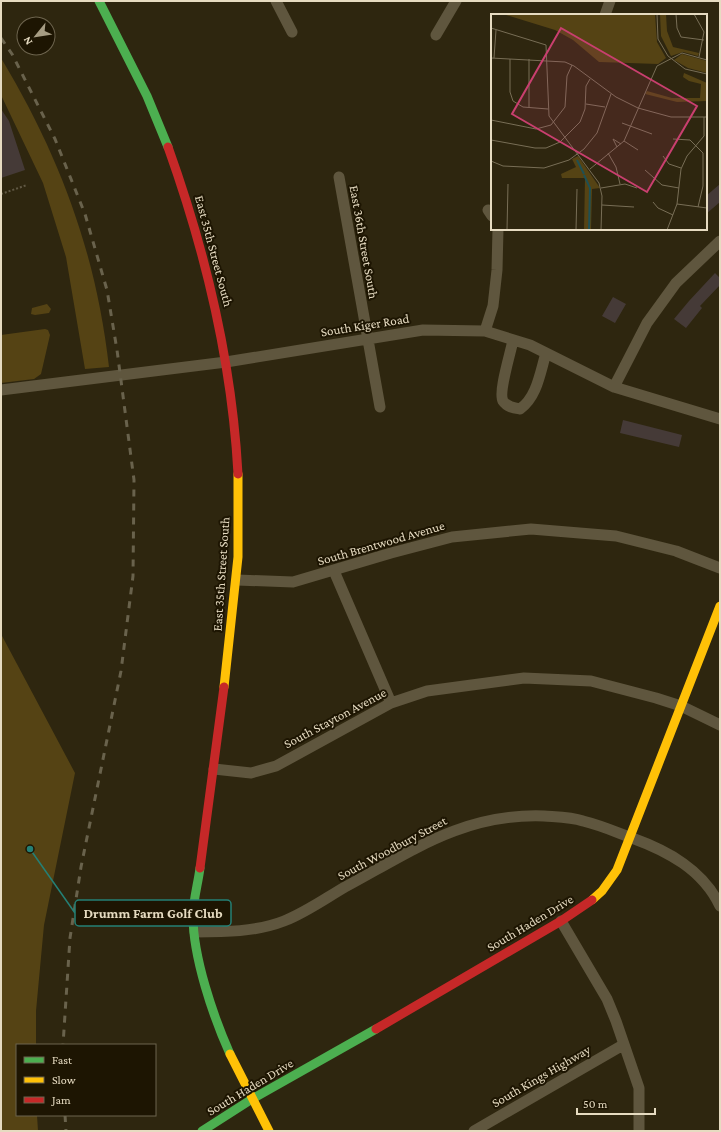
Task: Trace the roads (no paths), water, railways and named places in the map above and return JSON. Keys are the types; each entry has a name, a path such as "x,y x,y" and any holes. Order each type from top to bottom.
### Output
{"main road":[{"name":"East 35th Street South","path":"99,1 136,71 159,122 185,192 201,245 214,299 226,362 235,428 238,484 239,539 237,580 214,769 193,916 204,983 215,1022 231,1060 269,1131"},
{"name":"South Haden Drive","path":"202,1131 252,1099 360,1039 560,921 587,904 602,891 617,870 720,606"}],"street":[{"path":"276,1 292,32"},
{"path":"436,35 456,1"},
{"path":"605,14 610,1"},
{"name":"East 36th Street South","path":"339,177 380,406"},
{"path":"485,331 492,306 496,277 498,230"},
{"path":"614,387 652,317 676,283 720,241"},
{"name":"South Kiger Road","path":"1,390 226,362 422,330 485,331 514,340 546,353 614,387 720,419"},
{"path":"514,340 502,392 503,401 510,407 520,409 528,403 534,392 546,353"},
{"name":"South Brentwood Avenue","path":"237,580 293,582 334,571 391,552 452,537 531,529 616,536 676,551 720,568"},
{"path":"334,571 390,703"},
{"name":"South Stayton Avenue","path":"214,769 251,773 276,766 390,703 427,691 524,678 591,681 681,706 720,725"},
{"name":"South Woodbury Street","path":"195,932 232,932 284,921 435,838 463,826 485,820 522,815 582,820 655,847 688,867 699,877 715,896 720,906"},
{"path":"560,921 607,999 639,1088 640,1131"},
{"name":"South Kings Highway","path":"474,1131 623,1045"}],"railway":[{"path":"1,38 12,54 55,139 85,214 107,290 117,350 134,480 133,576 121,671 81,867 70,938 63,1044"},
{"path":"65,1116 66,1131"}],"place":[{"name":"Drumm Farm Golf Club","path":"30,849"}]}
